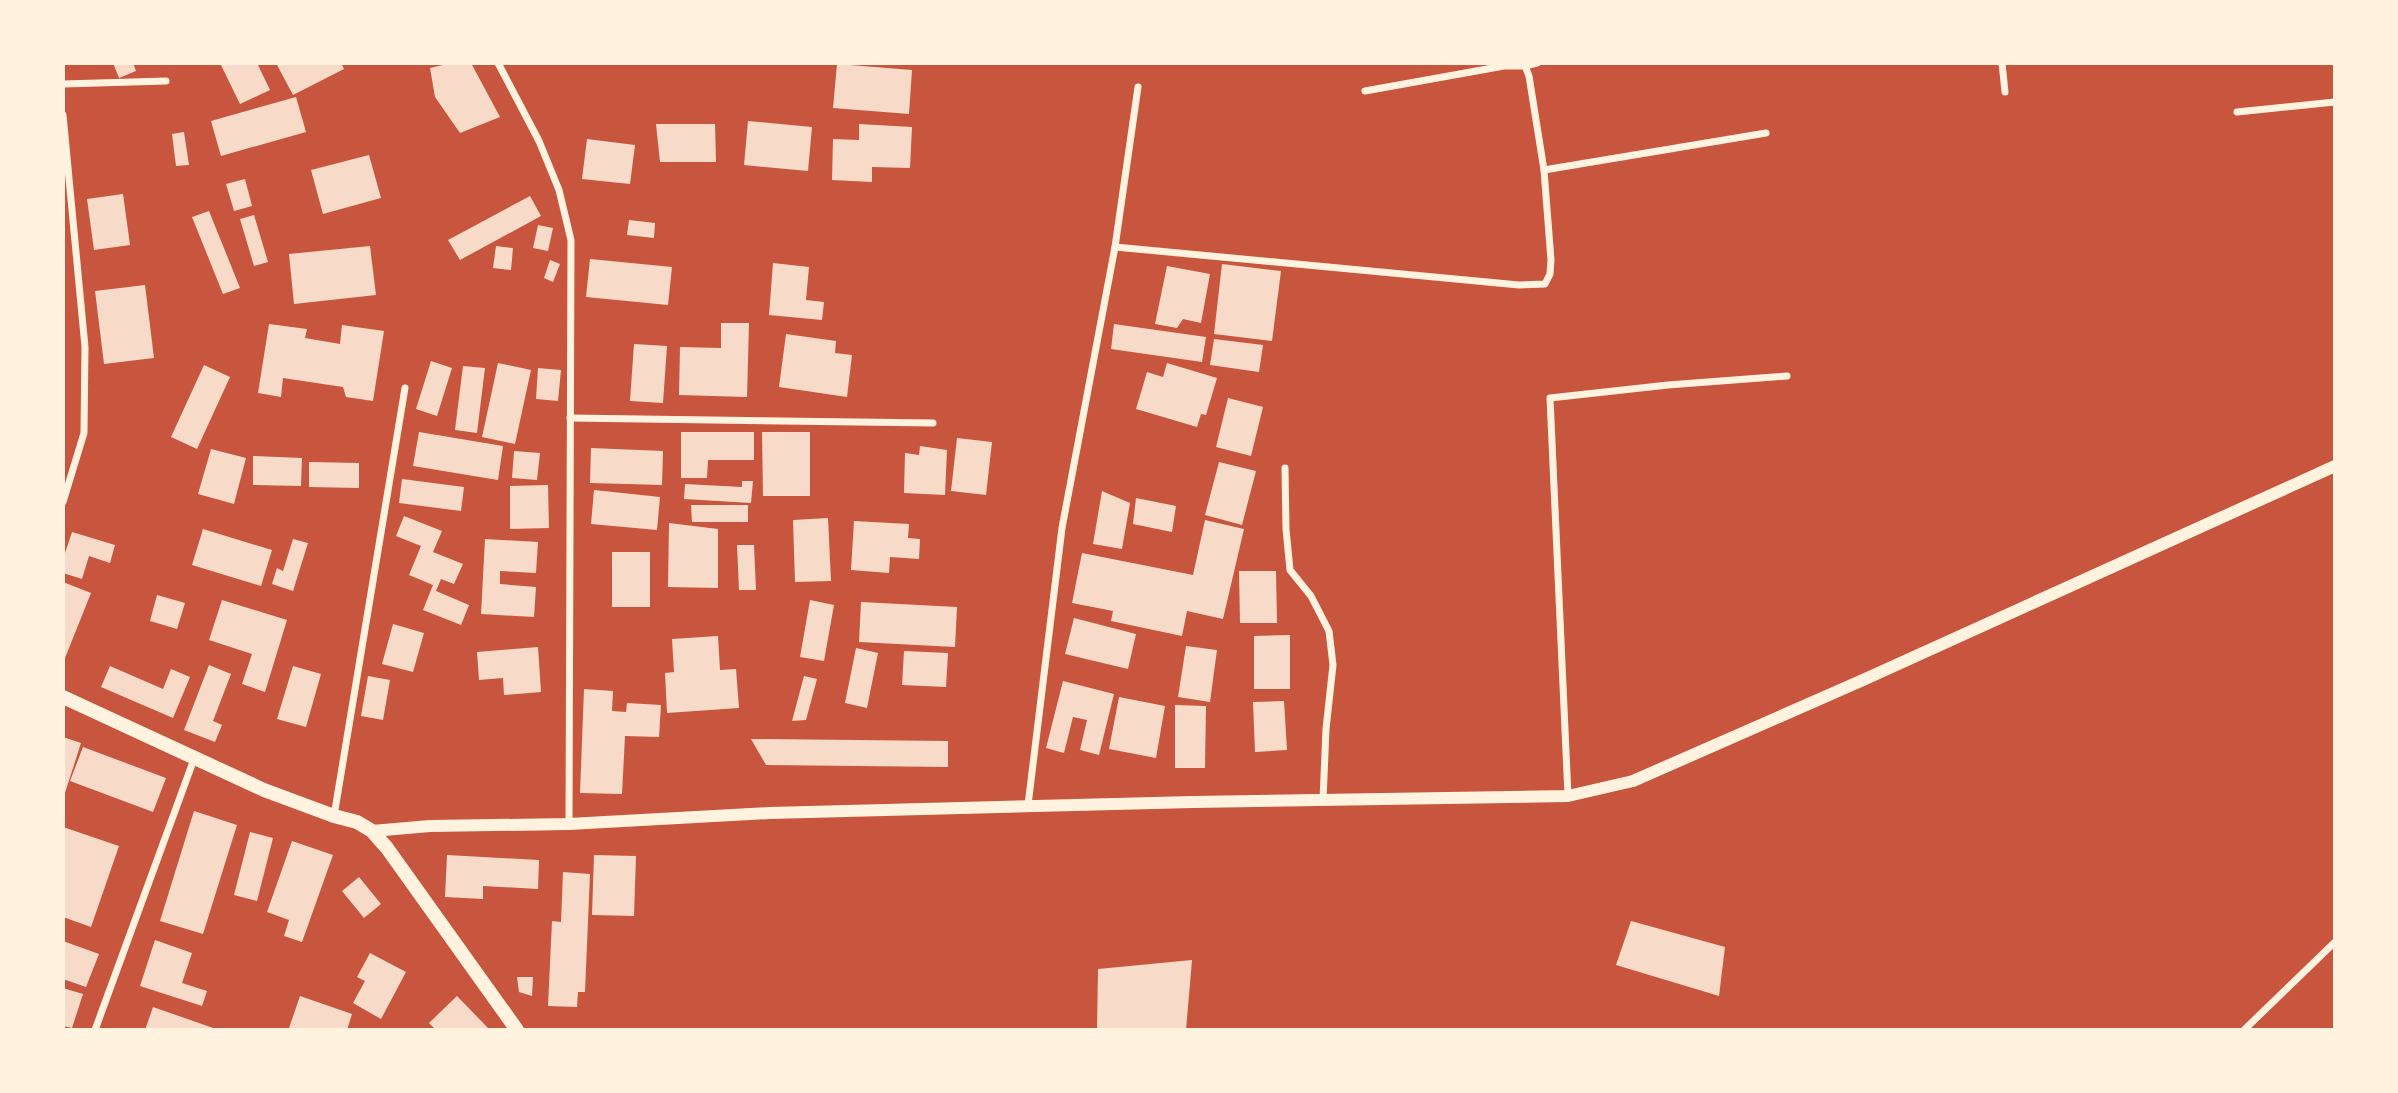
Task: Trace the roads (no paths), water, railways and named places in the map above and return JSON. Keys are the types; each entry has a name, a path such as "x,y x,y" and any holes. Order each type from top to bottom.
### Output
{"main road":[{"path":"63,697 264,790 357,822 372,831 387,848 517,1030"}],"street":[{"path":"498,63 539,141 559,190 571,240 569,824"},
{"path":"1365,91 1504,66 1537,63"},
{"path":"2002,63 2005,92"},
{"path":"1115,247 1519,285 1545,284 1550,275 1551,260 1544,170 1529,76 1525,66"},
{"path":"63,83 166,82"},
{"path":"1027,806 1062,528 1115,247 1138,87"},
{"path":"2237,112 2335,102"},
{"path":"63,115 85,347 83,433 63,502"},
{"path":"1544,170 1766,133"},
{"path":"1567,796 1550,398 1787,376"},
{"path":"334,816 405,388"},
{"path":"570,418 933,423"},
{"path":"372,831 430,826 569,824 770,813 1567,796 1633,781 2335,466"},
{"path":"1285,468 1290,570 1311,596 1329,632 1333,664 1326,729 1323,800"},
{"path":"95,1030 194,759"},
{"path":"2244,1030 2335,942"}]}
